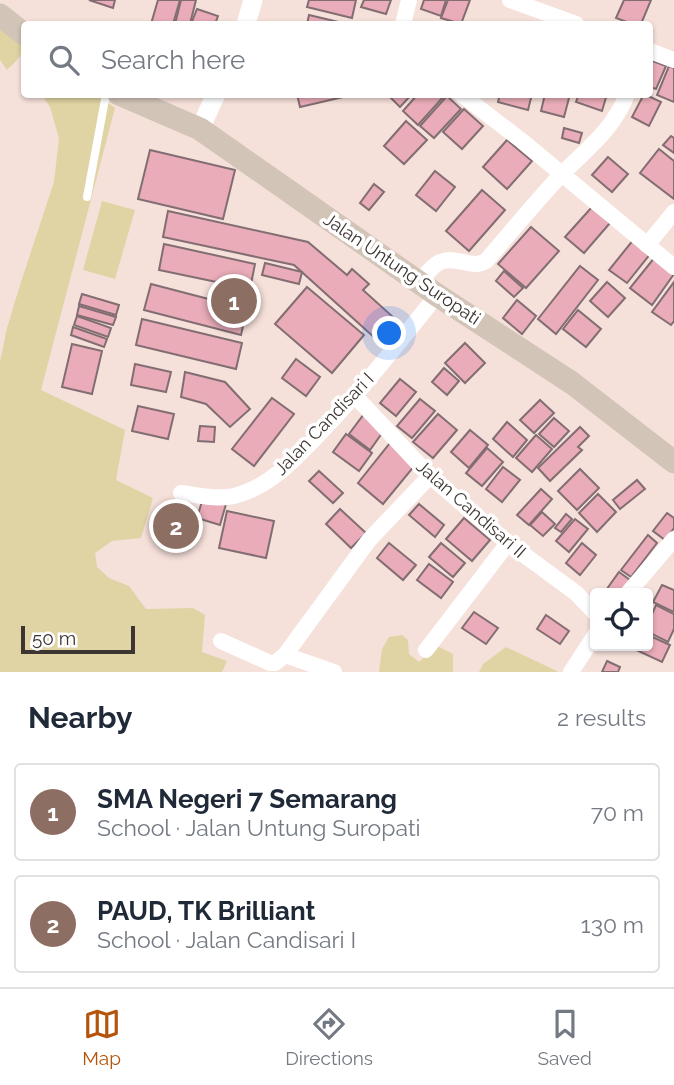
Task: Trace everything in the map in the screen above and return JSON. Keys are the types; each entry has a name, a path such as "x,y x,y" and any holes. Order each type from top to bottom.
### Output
{"main road":[{"path":"0,15 21,32"},
{"name":"Jalan Untung Suropati","path":"129,98 200,129 428,289 572,383 674,462"}],"street":[{"path":"247,21 253,0"},
{"path":"405,21 409,0"},
{"path":"510,0 568,21"},
{"path":"653,52 674,60"},
{"path":"200,129 214,98"},
{"path":"466,98 674,267"},
{"name":"Jalan Candisari I","path":"181,493 232,497 256,488 278,474 355,396 428,289 441,262 453,260 477,265 486,261 561,174 608,128 624,98"},
{"path":"647,245 674,212"},
{"name":"Jalan Candisari II","path":"355,396 430,476 508,543 576,593 590,608"},
{"path":"221,641 275,663 285,655 369,540 430,476"},
{"path":"632,588 674,539"},
{"path":"426,650 508,543"},
{"path":"570,672 590,642"},
{"path":"285,655 334,672"}],"lane":[{"path":"87,197 105,98"}],"shaded area":[{"path":"0,25 21,37 21,54 7,70 0,60"},
{"path":"44,98 101,98 115,108 41,390 125,430 116,480 153,498 141,538 112,541 95,553 97,567 109,578 129,586 146,609 193,608 205,615 202,652 227,661 222,672 0,672 0,362 7,328 54,182 59,138 50,107"},
{"path":"102,201 135,210 115,279 83,270"},
{"path":"402,635 408,640 409,654 419,662 437,646 453,654 453,672 379,672 382,649 389,637"},
{"path":"506,647 557,672 479,672 483,664"}],"building":[{"path":"89,0 115,0 113,8"},
{"path":"158,0 180,0 174,21 152,21"},
{"path":"181,0 196,0 191,21 176,21"},
{"path":"309,0 356,0 352,18 307,7"},
{"path":"364,0 391,0 386,14 361,7"},
{"path":"424,0 446,0 441,16 421,9"},
{"path":"448,0 470,0 462,21 441,18"},
{"path":"624,0 651,0 642,21 616,18"},
{"path":"197,9 218,16 216,21 192,21"},
{"path":"309,15 334,21 308,21"},
{"path":"653,61 666,66 656,89 653,88"},
{"path":"669,66 674,68 674,102 657,95"},
{"path":"298,98 339,98 300,107"},
{"path":"391,98 408,98 400,107"},
{"path":"414,98 442,98 418,125 403,111"},
{"path":"445,98 449,98 461,109 434,138 420,126"},
{"path":"499,98 531,98 528,110 498,102"},
{"path":"544,98 569,98 564,117 541,111"},
{"path":"578,98 606,98 602,111 576,102"},
{"path":"642,98 652,98 661,102 649,126 632,117"},
{"path":"464,109 483,126 462,149 443,132"},
{"path":"406,121 427,140 404,164 384,146"},
{"path":"564,128 582,133 579,143 562,138"},
{"path":"671,136 674,138 674,153 663,145"},
{"path":"507,140 532,161 507,189 483,167"},
{"path":"659,149 674,161 674,199 640,173"},
{"path":"150,150 235,170 223,219 138,199"},
{"path":"608,157 628,174 612,192 592,175"},
{"path":"435,171 455,187 436,211 416,195"},
{"path":"374,184 384,192 369,210 360,203"},
{"path":"482,190 505,210 469,251 446,231"},
{"path":"592,207 610,223 584,253 565,237"},
{"path":"168,211 308,242 347,275 352,269 369,284 363,290 393,317 376,339 294,265 163,237"},
{"path":"531,227 559,251 526,288 498,264"},
{"path":"634,239 651,253 627,283 609,270"},
{"path":"164,244 255,264 250,289 159,270"},
{"path":"655,257 674,274 652,305 630,288"},
{"path":"265,263 302,272 299,284 262,275"},
{"path":"580,266 598,280 556,334 538,319"},
{"path":"504,271 523,288 514,297 496,281"},
{"path":"607,282 625,298 608,317 590,301"},
{"path":"674,282 674,321 671,325 652,312"},
{"path":"151,284 247,309 241,335 144,310"},
{"path":"307,287 364,335 332,373 275,324"},
{"path":"82,294 119,305 116,315 79,304"},
{"path":"517,300 536,316 522,334 503,318"},
{"path":"79,306 116,317 113,325 77,315"},
{"path":"578,310 601,329 586,347 563,329"},
{"path":"77,316 111,328 108,337 74,325"},
{"path":"142,319 242,343 236,369 136,345"},
{"path":"73,327 107,339 104,347 71,335"},
{"path":"465,343 485,363 465,383 445,363"},
{"path":"72,344 102,351 92,394 62,387"},
{"path":"296,359 320,377 306,396 282,378"},
{"path":"135,364 171,372 166,392 131,385"},
{"path":"444,368 459,381 447,395 432,382"},
{"path":"185,372 225,382 250,409 230,427 206,404 181,397"},
{"path":"400,379 416,392 396,416 380,403"},
{"path":"272,398 294,414 254,466 232,449"},
{"path":"420,399 435,411 412,438 397,426"},
{"path":"540,400 554,413 534,433 520,420"},
{"path":"138,406 174,414 168,439 132,431"},
{"path":"364,414 385,429 370,450 349,434"},
{"path":"438,414 457,430 433,458 413,442"},
{"path":"554,418 569,431 554,447 539,434"},
{"path":"507,422 527,440 513,457 493,439"},
{"path":"200,426 215,427 214,442 198,441"},
{"path":"580,427 589,436 578,447 582,450 550,481 538,468"},
{"path":"470,430 488,445 469,468 451,452"},
{"path":"346,434 372,453 359,471 333,452"},
{"path":"536,435 552,449 532,472 516,458"},
{"path":"390,443 416,464 383,504 358,483"},
{"path":"487,448 503,462 482,486 466,473"},
{"path":"503,467 520,480 502,502 486,489"},
{"path":"580,469 599,488 577,510 558,491"},
{"path":"319,471 343,493 333,503 309,481"},
{"path":"637,480 645,489 620,509 613,500"},
{"path":"541,489 552,499 529,525 517,515"},
{"path":"598,494 616,512 597,532 579,513"},
{"path":"203,498 226,504 220,525 197,518"},
{"path":"419,504 444,525 435,537 409,515"},
{"path":"340,509 366,533 351,548 326,524"},
{"path":"165,510 195,523 187,541 157,529"},
{"path":"227,511 274,521 266,558 219,548"},
{"path":"542,512 555,524 543,536 530,525"},
{"path":"667,513 674,518 674,528 665,540 653,531"},
{"path":"566,514 572,519 561,532 555,528"},
{"path":"464,518 490,540 472,561 446,539"},
{"path":"575,519 588,529 569,552 556,541"},
{"path":"648,535 657,543 631,577 621,570"},
{"path":"389,543 416,565 403,580 377,558"},
{"path":"441,543 465,563 453,577 429,557"},
{"path":"582,543 596,555 580,575 566,563"},
{"path":"429,564 453,582 441,598 417,580"},
{"path":"619,572 630,580 624,588 608,588"},
{"path":"662,585 674,590 674,612 653,602"},
{"path":"656,605 674,614 674,629 668,642 653,634 653,612"},
{"path":"474,612 498,628 486,644 462,628"},
{"path":"546,615 569,631 560,644 537,629"},
{"path":"653,637 670,645 662,662 638,651 653,651"},
{"path":"607,661 620,667 618,672 602,672"}],"place":[{"name":"SMA Negeri 7 Semarang","path":"234,301"},
{"name":"PAUD, TK Brilliant","path":"176,526"}]}
